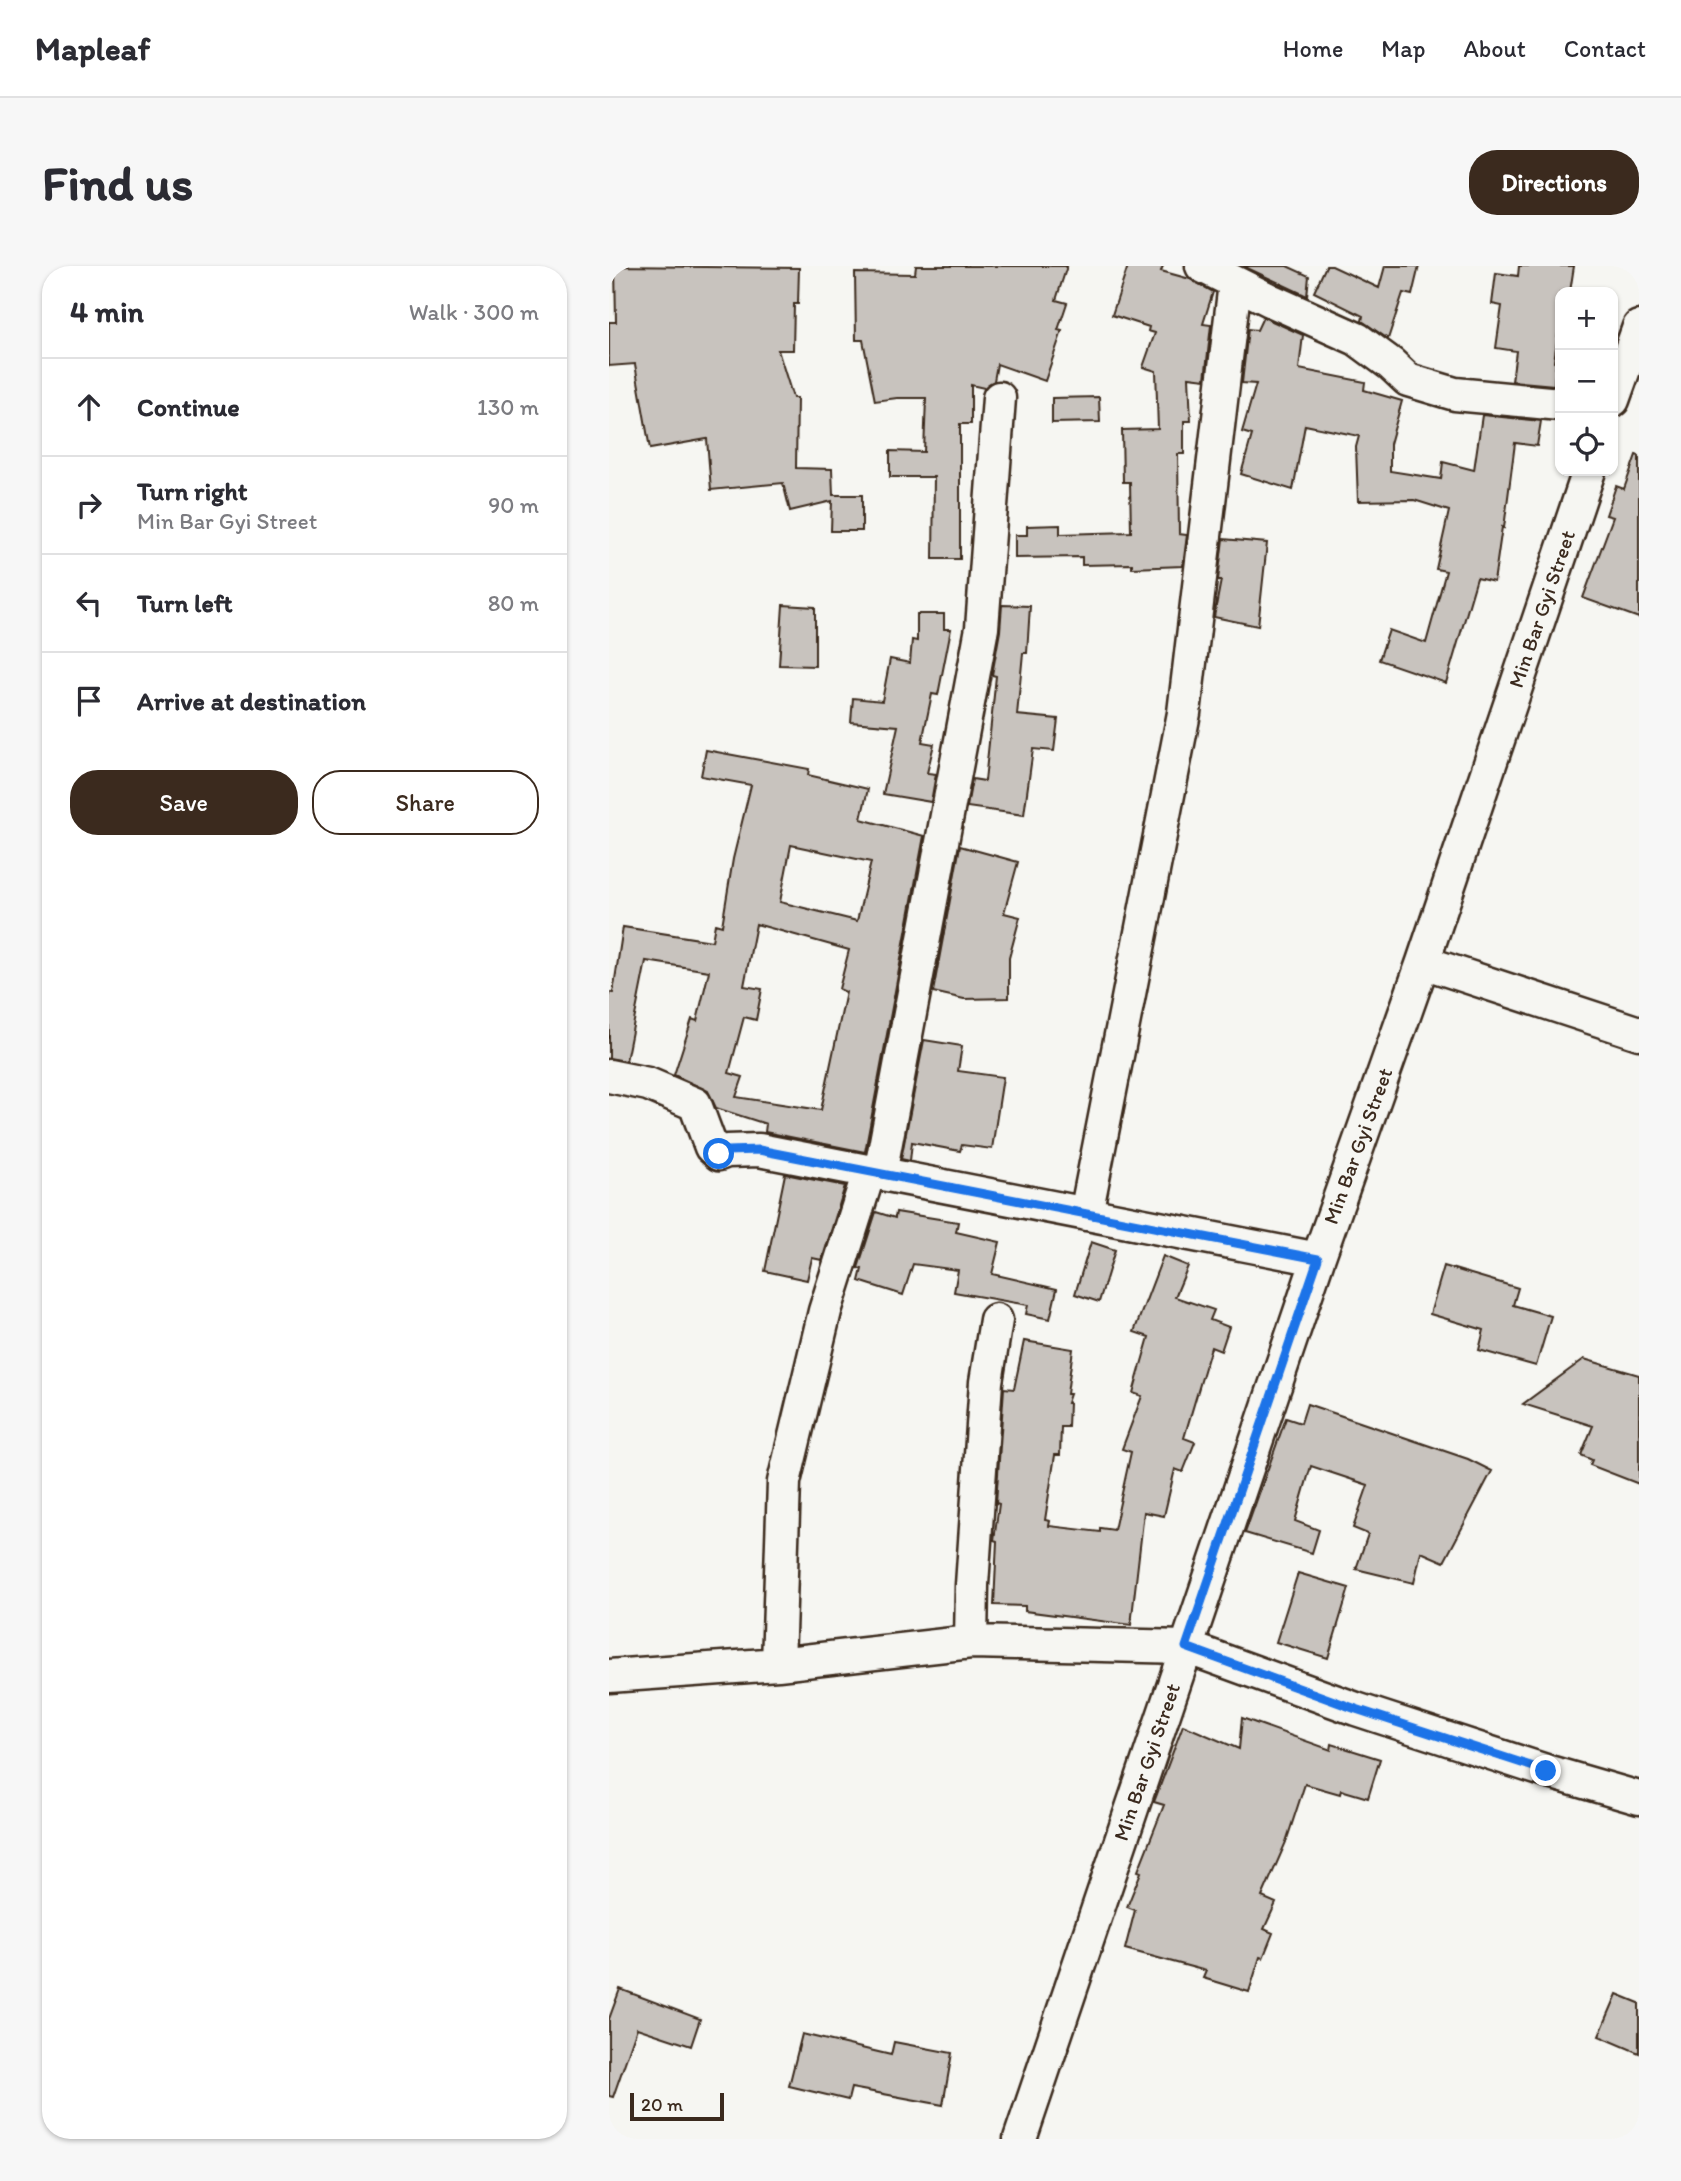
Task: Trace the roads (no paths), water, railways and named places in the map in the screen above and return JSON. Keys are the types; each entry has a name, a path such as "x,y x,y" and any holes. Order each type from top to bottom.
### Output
{"street":[{"path":"1202,266 1357,339 1408,380 1455,394 1555,404"},
{"path":"1086,1214 1184,713 1235,283"},
{"path":"1618,386 1639,327"},
{"path":"778,1664 784,1482 825,1311 875,1173 982,628 999,398"},
{"name":"Min Bar Gyi Street","path":"1020,2139 1586,476"},
{"path":"1423,962 1639,1033"},
{"path":"609,1076 648,1084 695,1104 711,1147 719,1154 727,1151 759,1150 1318,1259"},
{"path":"971,1643 972,1585 986,1382 996,1320"},
{"path":"609,1676 778,1664 971,1643 1186,1647 1356,1709 1639,1798"}]}
